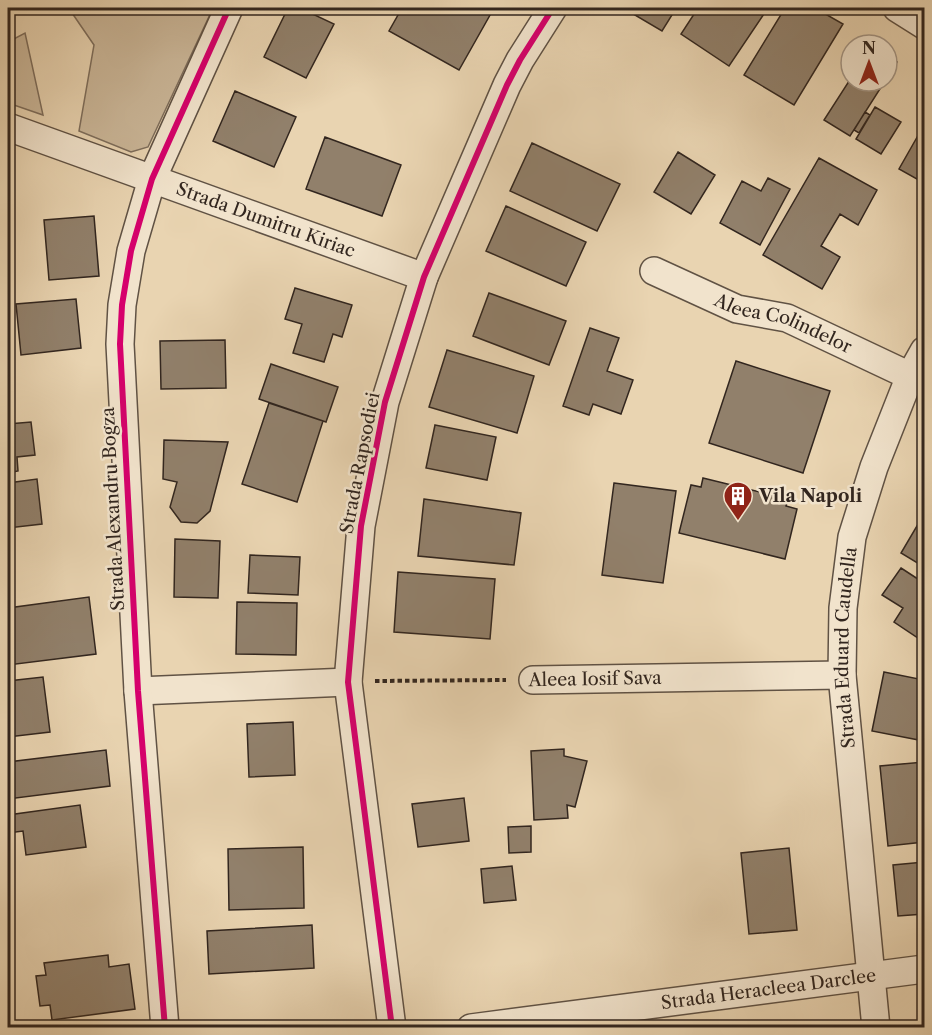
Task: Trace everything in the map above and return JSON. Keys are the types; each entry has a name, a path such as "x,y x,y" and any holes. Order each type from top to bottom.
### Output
{"street":[{"name":"Strada Alexandru Bogza","path":"165,1028 138,691 120,344 122,305 131,251 152,179 229,8"},
{"name":"Strada Rapsodiei","path":"392,1028 348,682 361,526 385,402 424,277 507,85 553,8"},
{"path":"897,8 924,25"},
{"name":"Strada Dumitru Kiriac","path":"8,127 424,277"},
{"name":"Aleea Colindelor","path":"654,271 737,309 787,318 910,376"},
{"name":"Strada Eduard Caudella","path":"876,1028 842,675 843,608 852,537 874,467 910,376 924,351"},
{"name":"Aleea Iosif Sava","path":"532,680 842,675"},
{"path":"138,691 348,682"},
{"name":"Strada Heracleea Darclee","path":"471,1028 924,969"}],"shaded area":[{"path":"75,8 213,8 148,147 131,152 79,131 94,45 70,10"},
{"path":"25,33 43,115 8,103 8,42"}],"building":[{"path":"288,8 300,8 334,24 306,78 264,57"},
{"path":"402,8 494,8 459,70 389,31"},
{"path":"623,8 683,8 679,13 675,10 662,31"},
{"path":"698,8 768,8 729,66 681,34"},
{"path":"785,8 815,8 843,24 794,105 744,75"},
{"path":"235,91 296,117 274,167 213,141"},
{"path":"841,93 877,93 850,136 824,120"},
{"path":"875,107 901,122 881,154 856,139"},
{"path":"865,112 870,115 859,133 854,130"},
{"path":"924,125 924,183 899,169"},
{"path":"924,125 924,183 899,169"},
{"path":"325,137 401,165 382,216 306,189"},
{"path":"532,143 620,184 597,231 510,191"},
{"path":"678,152 715,175 691,214 654,192"},
{"path":"819,158 877,190 858,225 840,214 821,246 840,257 822,289 763,255"},
{"path":"768,178 790,189 760,245 720,223 742,181 761,191"},
{"path":"506,206 586,242 566,286 486,251"},
{"path":"94,216 99,276 49,280 44,220"},
{"path":"295,288 352,305 342,337 333,334 324,362 293,353 302,324 285,319"},
{"path":"489,293 566,321 549,365 473,336"},
{"path":"76,299 81,348 21,355 16,304"},
{"path":"590,328 619,338 607,371 633,380 621,414 593,404 589,415 563,406"},
{"path":"225,340 226,388 161,389 160,341"},
{"path":"447,350 534,376 517,433 429,407"},
{"path":"736,361 830,391 803,473 709,443"},
{"path":"271,364 338,387 326,422 259,399"},
{"path":"269,403 323,421 297,502 242,484"},
{"path":"31,422 35,455 17,457 18,471 8,473 8,424"},
{"path":"435,425 496,437 487,480 426,468"},
{"path":"164,440 228,442 210,511 197,523 181,522 170,507 177,482 163,479"},
{"name":"Vila Napoli","path":"703,478 788,499 786,506 797,509 785,559 679,533 691,485 701,487"},
{"path":"37,479 42,524 8,528 8,483"},
{"path":"614,483 676,491 663,583 602,575"},
{"path":"424,499 521,513 514,565 418,556"},
{"path":"924,514 924,567 901,553"},
{"path":"175,539 220,541 218,598 174,597"},
{"path":"250,555 300,557 298,595 248,593"},
{"path":"901,568 924,583 924,642 894,622 903,608 882,595"},
{"path":"398,572 495,579 490,639 394,632"},
{"path":"89,597 96,654 8,665 8,608"},
{"path":"237,602 297,603 296,655 236,654"},
{"path":"884,672 924,680 924,741 872,731"},
{"path":"43,677 50,732 8,737 8,681"},
{"path":"293,722 295,775 249,777 247,724"},
{"path":"564,749 564,756 587,761 575,807 567,805 568,818 534,820 531,751"},
{"path":"106,750 110,786 8,799 8,762"},
{"path":"924,762 924,842 888,846 880,766"},
{"path":"464,798 469,841 418,847 412,804"},
{"path":"80,805 86,847 26,855 23,831 8,833 8,815"},
{"path":"531,826 531,852 509,853 508,827"},
{"path":"303,847 304,908 229,910 228,849"},
{"path":"789,848 797,930 749,934 741,853"},
{"path":"924,862 924,914 898,916 893,865"},
{"path":"512,866 516,900 484,903 481,869"},
{"path":"312,925 314,968 209,974 207,931"},
{"path":"108,955 109,967 129,964 135,1009 52,1020 50,1005 40,1006 36,976 46,975 44,963"}],"cycle path":[{"path":"165,1028 138,691 120,344 122,305 131,251 152,179 229,8"},
{"path":"392,1028 348,682 361,526 385,402 424,277 507,85 553,8"}],"place":[{"name":"Vila Napoli","path":"738,522"}]}
